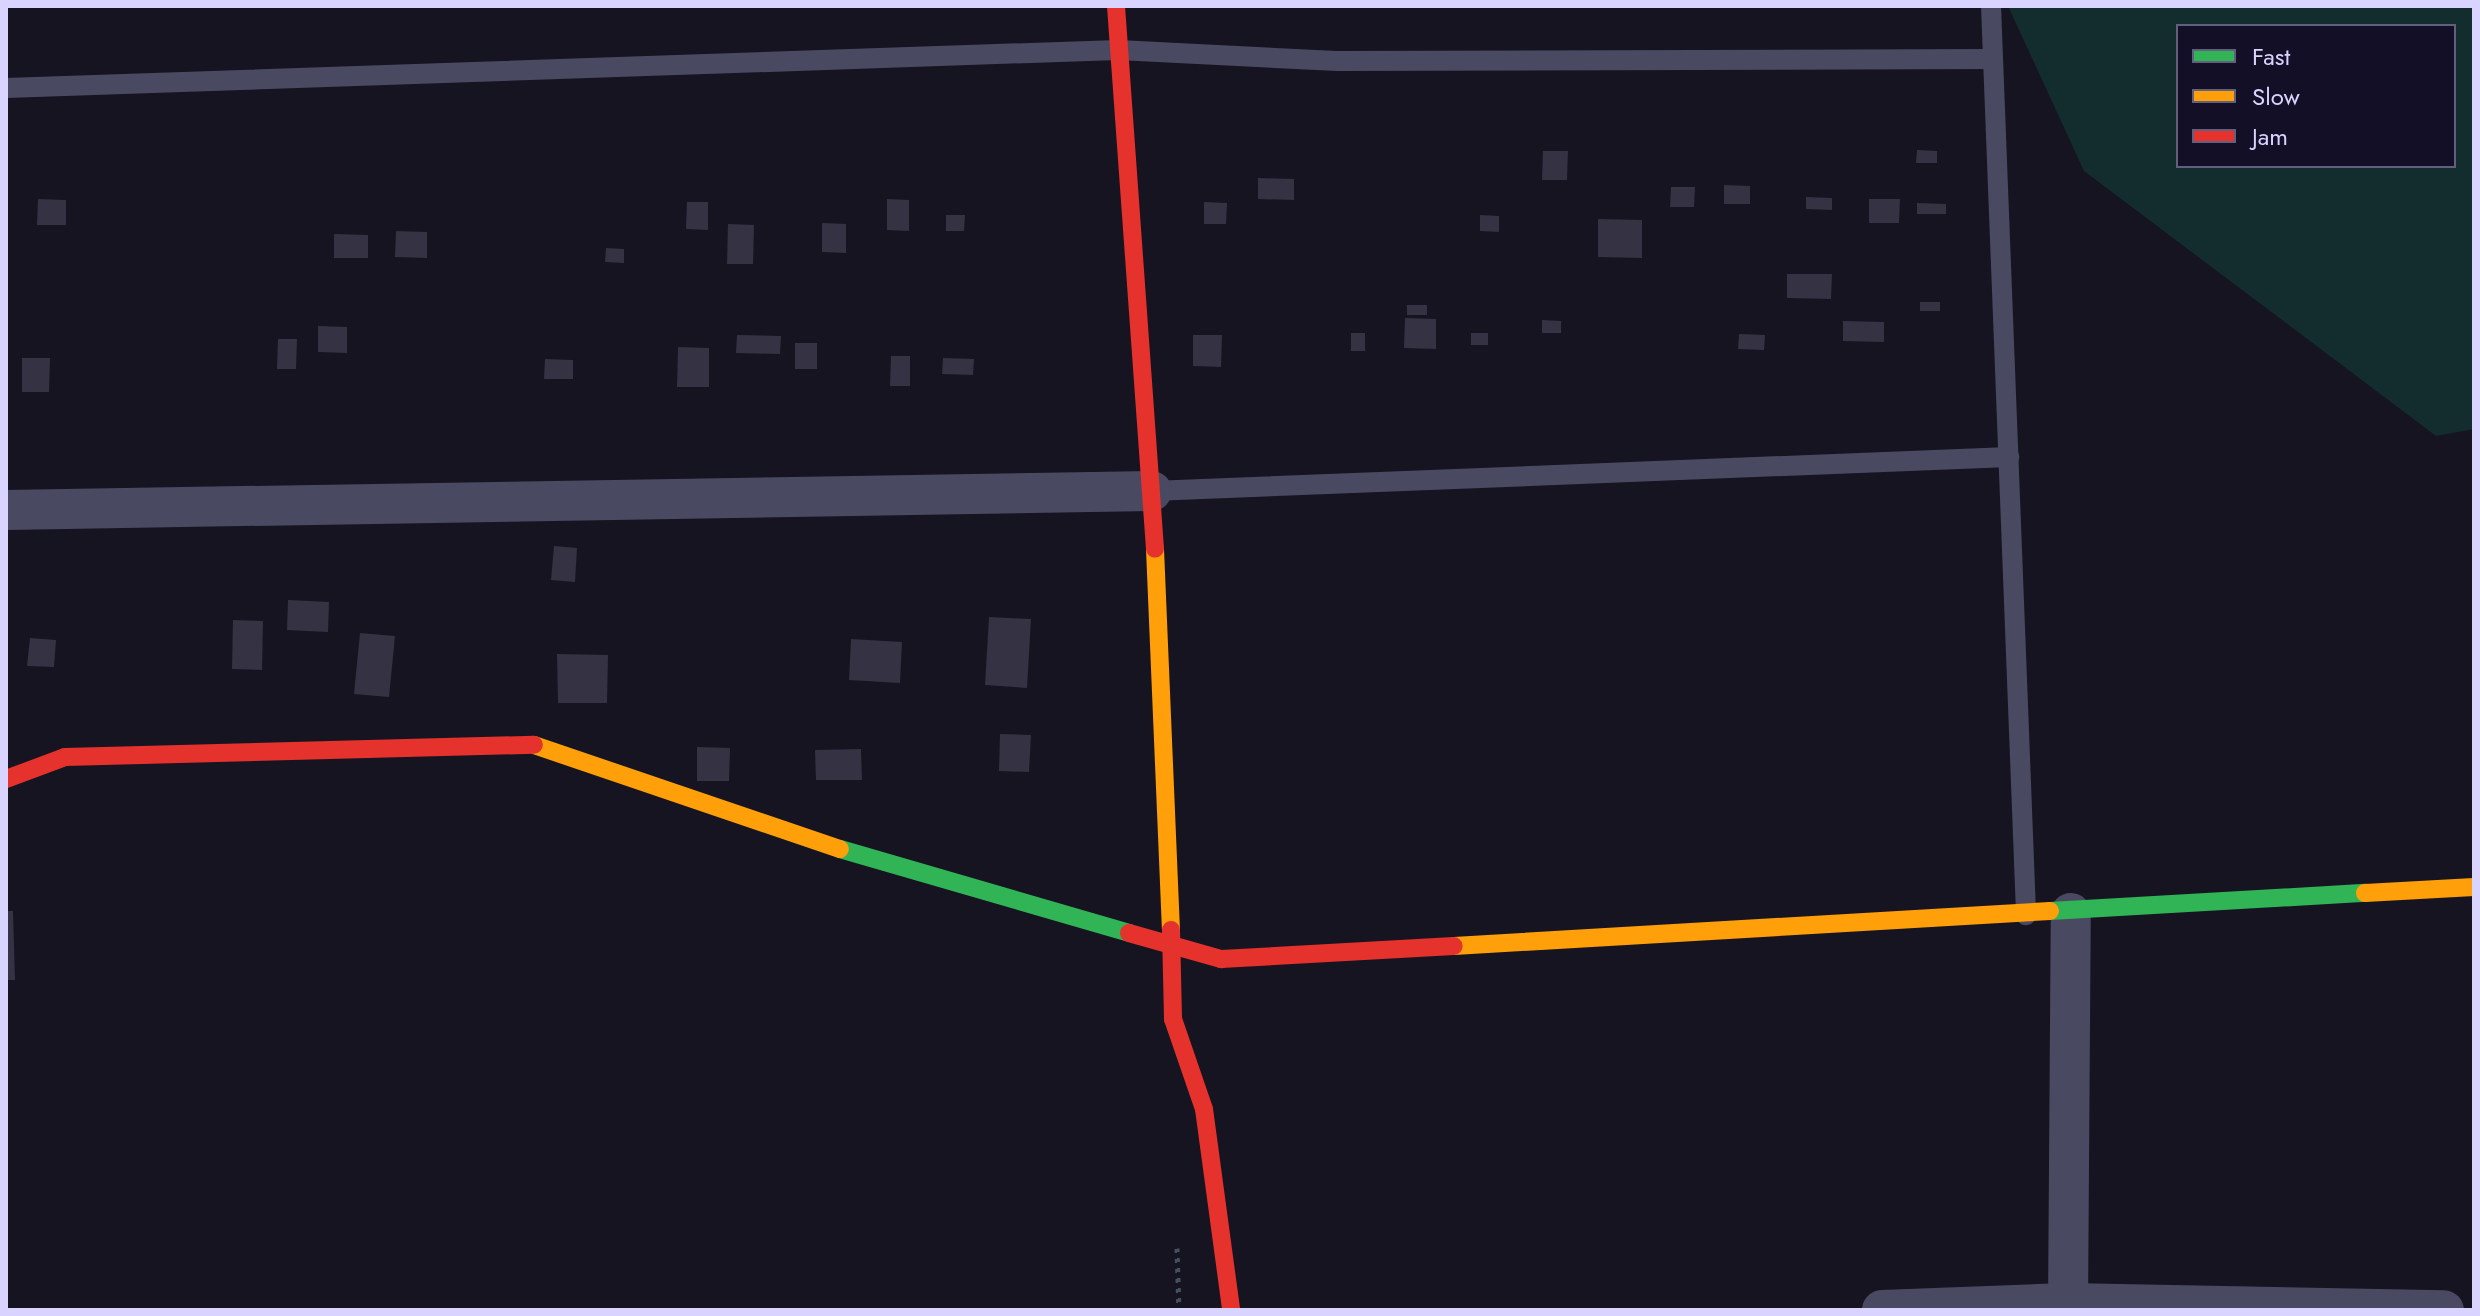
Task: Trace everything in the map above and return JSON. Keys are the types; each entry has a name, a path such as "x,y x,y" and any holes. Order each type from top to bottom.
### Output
{"street":[{"path":"1116,6 1166,695 1173,1019 1204,1109 1231,1310"},
{"path":"6,510 1152,491"},
{"path":"6,779 65,757 538,745 795,836 1172,948 1221,959 2071,913 2474,887"},
{"path":"2068,1307 2071,913"},
{"path":"1882,1310 2068,1307 2444,1310"}],"lane":[{"path":"1991,6 2026,915"},
{"path":"6,88 1118,50 1337,61 1993,59"},
{"path":"1152,491 2009,457"}],"green space":[{"path":"2008,6 2474,6 2474,429 2436,436 2084,171"}],"building":[{"path":"1917,150 1937,151 1937,163 1916,163"},
{"path":"1543,151 1568,151 1567,180 1542,180"},
{"path":"1258,178 1294,179 1294,200 1258,199"},
{"path":"1724,185 1750,186 1750,204 1724,204"},
{"path":"1671,187 1695,187 1694,207 1670,207"},
{"path":"1806,197 1832,198 1832,210 1806,209"},
{"path":"38,199 66,200 66,225 37,225"},
{"path":"887,199 909,200 909,231 887,230"},
{"path":"1869,199 1900,199 1899,223 1869,223"},
{"path":"687,202 708,202 708,230 686,229"},
{"path":"1204,202 1227,203 1226,224 1204,224"},
{"path":"1917,203 1946,204 1946,214 1917,214"},
{"path":"946,215 965,215 964,231 946,231"},
{"path":"1480,215 1499,216 1499,232 1480,231"},
{"path":"1598,219 1642,220 1642,258 1598,257"},
{"path":"822,223 846,224 846,253 822,252"},
{"path":"728,224 754,225 753,264 727,264"},
{"path":"396,231 427,232 427,258 395,257"},
{"path":"334,234 368,235 368,258 334,258"},
{"path":"606,248 624,249 624,263 605,262"},
{"path":"1787,274 1832,274 1831,299 1787,298"},
{"path":"1920,302 1940,302 1940,311 1920,311"},
{"path":"1407,305 1427,305 1427,315 1407,315"},
{"path":"1405,318 1436,319 1436,349 1404,348"},
{"path":"1542,320 1561,321 1561,333 1542,333"},
{"path":"1843,321 1884,322 1884,342 1843,341"},
{"path":"318,326 347,327 347,353 318,352"},
{"path":"1351,333 1365,333 1365,351 1351,351"},
{"path":"1471,333 1488,333 1488,345 1471,345"},
{"path":"1739,334 1765,335 1764,350 1738,349"},
{"path":"737,335 781,336 780,354 736,353"},
{"path":"1193,335 1222,335 1221,367 1193,366"},
{"path":"278,339 297,339 296,369 277,369"},
{"path":"795,343 817,343 817,369 795,369"},
{"path":"678,347 709,348 709,387 677,387"},
{"path":"891,356 910,356 910,386 890,386"},
{"path":"22,358 50,358 49,392 22,392"},
{"path":"943,358 974,359 973,375 942,374"},
{"path":"545,359 573,360 573,379 544,379"},
{"path":"554,546 577,548 575,582 551,580"},
{"path":"288,600 329,602 328,632 287,630"},
{"path":"989,617 1031,619 1027,688 985,685"},
{"path":"233,620 263,621 262,670 232,669"},
{"path":"360,633 395,636 389,697 354,694"},
{"path":"30,638 56,640 54,667 27,666"},
{"path":"851,639 902,642 900,683 849,680"},
{"path":"557,654 608,655 607,703 558,703"},
{"path":"1000,734 1031,735 1029,772 999,771"},
{"path":"697,747 730,748 729,781 697,781"},
{"path":"861,749 862,780 816,780 815,750"},
{"path":"6,911 13,911 15,980 6,980"}],"traffic: fast":[{"path":"840,849 1129,933"},
{"path":"2050,911 2365,893"}],"traffic: slow":[{"path":"1155,549 1171,930"},
{"path":"534,745 840,849"},
{"path":"2365,893 2474,887"},
{"path":"1454,946 2050,911"}],"traffic: jam":[{"path":"1116,6 1155,549"},
{"path":"6,779 65,757 534,745"},
{"path":"1171,930 1173,1019 1204,1109 1231,1310"},
{"path":"1129,933 1221,959 1454,946"}]}
